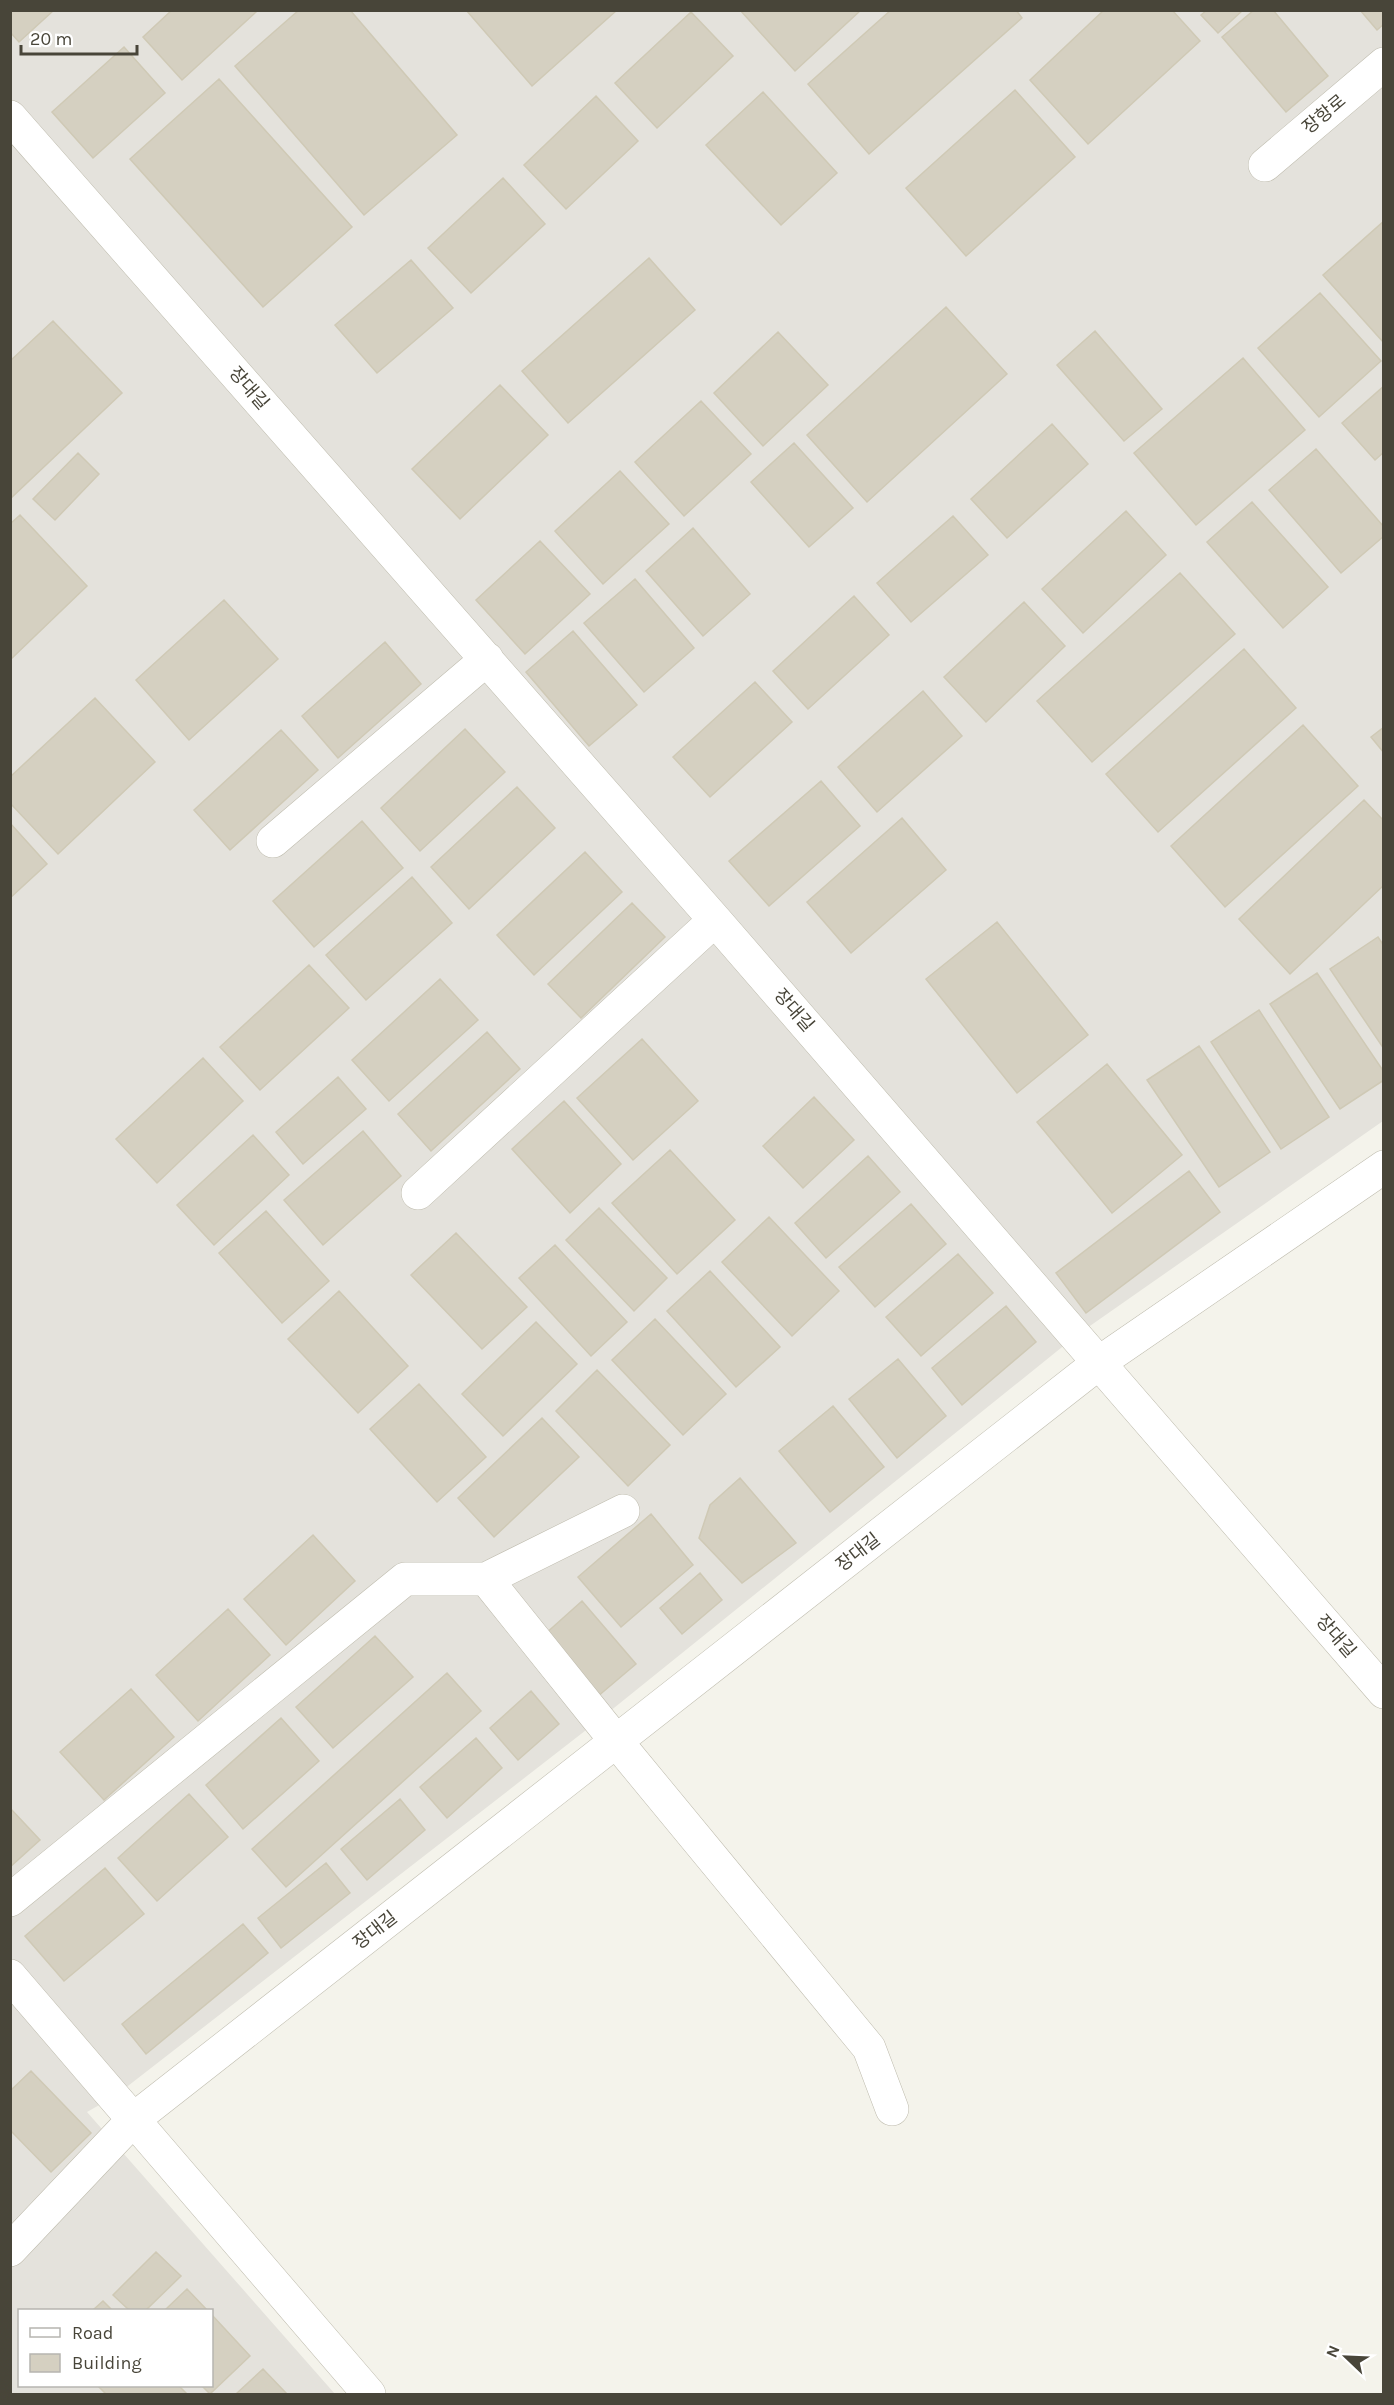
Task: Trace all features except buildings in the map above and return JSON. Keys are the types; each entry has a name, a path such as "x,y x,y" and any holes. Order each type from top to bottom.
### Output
{"street":[{"name":"장항로","path":"1265,165 1383,64"},
{"name":"장대길","path":"10,117 716,920 1383,1692"},
{"path":"273,841 487,659"},
{"path":"418,1193 716,920"},
{"name":"장대길","path":"10,2250 134,2119 1100,1362 1383,1167"},
{"path":"10,1900 405,1579 486,1579 623,1511"},
{"path":"486,1579 616,1742 869,2048 892,2109"},
{"path":"10,1977 369,2394"}],"shaded area":[{"path":"11,11 1383,11 1383,1121 1077,1335 599,1720 115,2096 87,2112 335,2394 11,2394"}]}
